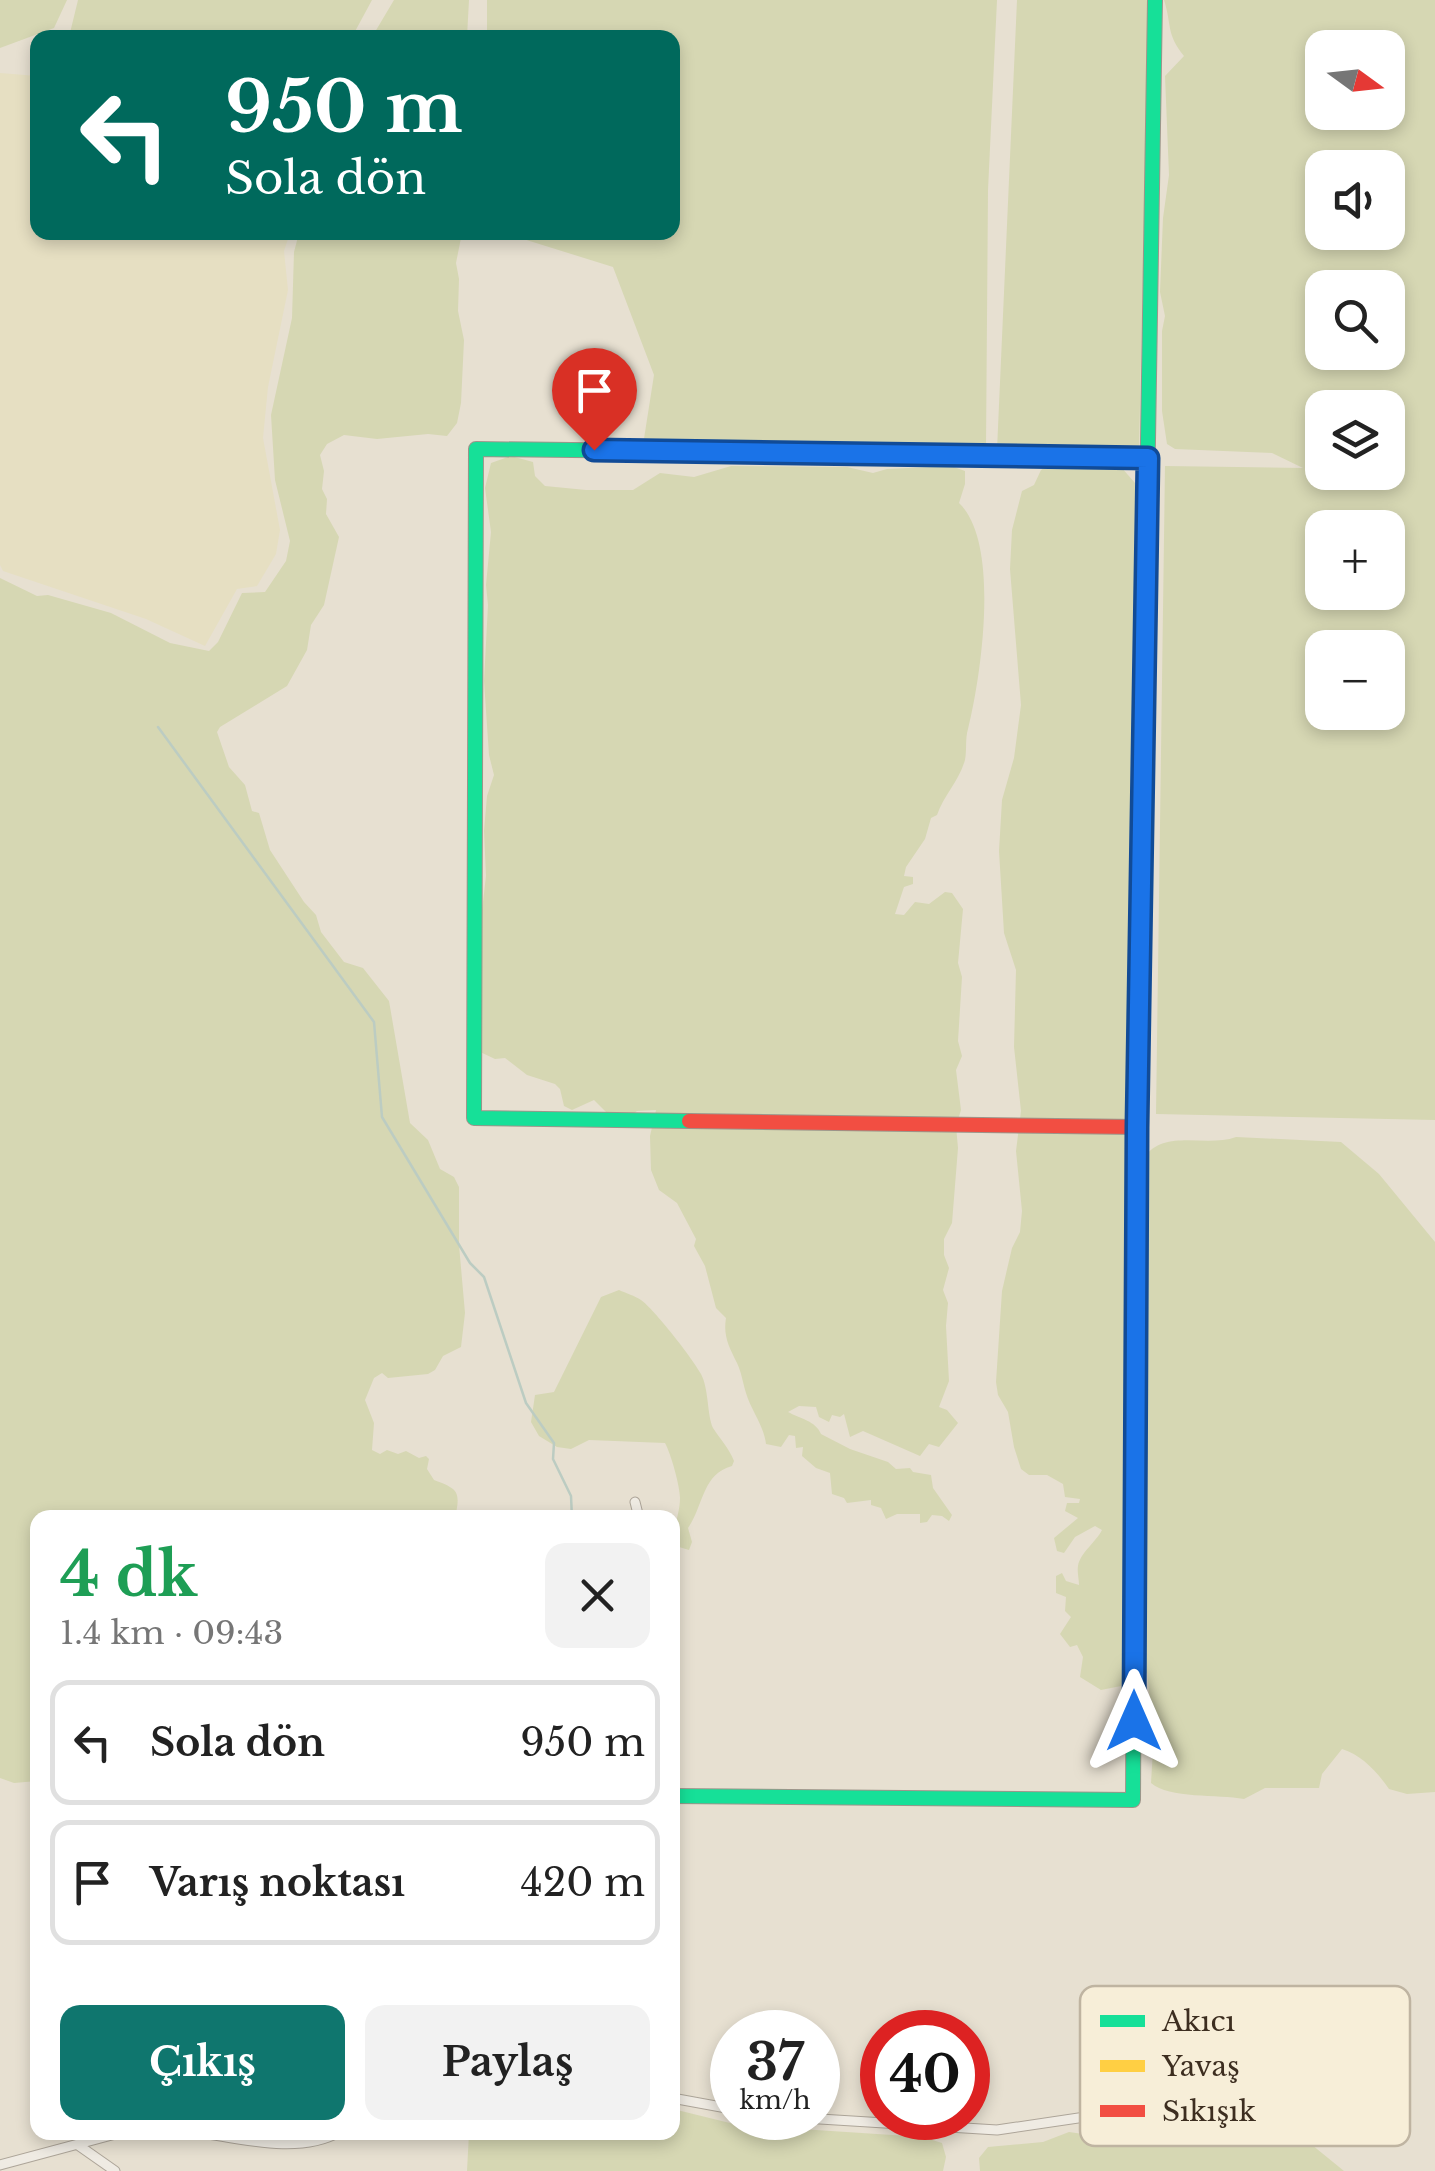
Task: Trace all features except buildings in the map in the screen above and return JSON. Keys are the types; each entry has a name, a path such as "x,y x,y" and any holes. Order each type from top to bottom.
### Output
{"street":[{"path":"680,1796 1133,1800 1137,1127 1156,0"},
{"path":"1137,1127 474,1118 476,448 1148,458"},
{"path":"635,1502 637,1510"},
{"path":"680,2099 710,2105"},
{"path":"840,2120 998,2130 1080,2118"},
{"path":"0,2165 93,2140"},
{"path":"250,2140 277,2144 315,2140"},
{"path":"78,2144 115,2171"}],"shaded area":[{"path":"0,73 30,75 30,240 288,240 284,251 288,290 268,387 263,438 280,530 276,554 257,586 237,589 205,646 146,619 3,571"}],"green space":[{"path":"0,0 67,0 54,28 30,30 30,37 0,48"},
{"path":"78,0 372,0 356,30 71,30"},
{"path":"394,0 469,0 467,30 376,30"},
{"path":"487,0 997,0 988,190 986,446 643,445 654,375 613,267 526,240 680,240 680,30 487,30"},
{"path":"1017,0 1149,0 1139,449 997,450"},
{"path":"1164,0 1435,0 1435,1120 1156,1114 1165,466 1303,468 1272,453 1175,449 1167,444 1162,411 1165,316 1160,292 1169,175 1165,76 1184,56 1172,35"},
{"path":"297,240 461,240 456,263 464,340 457,423 447,436 377,439 344,435 327,444 320,455 324,471 322,489 327,499 326,514 339,537 324,605 311,625 307,650 287,686 217,732 229,767 245,785 252,811 259,813 270,850 316,915 321,932 344,962 363,968 389,1001 410,1123 428,1140 440,1169 454,1177 459,1187 465,1313 461,1347 443,1356 428,1374 388,1378 382,1373 374,1378 365,1400 374,1423 372,1450 380,1454 387,1450 398,1454 406,1451 419,1458 426,1456 427,1469 434,1480 456,1492 457,1509 30,1510 30,1782 14,1783 0,1778 0,578 37,596 48,595 111,613 170,643 209,651 218,642 242,593 265,592 286,561 290,541 275,480 271,415 292,318"},
{"path":"511,456 533,462 535,476 545,486 586,490 633,490 660,473 694,477 731,466 847,467 873,473 951,466 965,471 959,503 972,522 980,548 984,612 965,760 937,815 931,818 925,839 906,867 904,876 913,877 913,884 904,887 895,914 904,915 915,902 929,904 945,892 952,893 963,909 958,963 962,977 958,1041 962,1056 956,1070 961,1110 956,1126 952,1223 944,1239 949,1268 943,1290 948,1303 949,1381 939,1407 958,1423 939,1447 929,1444 920,1456 863,1431 850,1437 844,1414 832,1415 829,1422 819,1417 816,1407 799,1406 788,1412 850,1449 888,1462 896,1469 910,1468 931,1475 933,1488 952,1515 949,1521 932,1515 927,1522 920,1523 920,1514 897,1514 886,1519 881,1508 871,1505 871,1500 847,1503 832,1494 830,1473 802,1456 803,1447 796,1448 795,1436 789,1435 781,1447 766,1444 727,1341 726,1318 716,1308 705,1266 694,1246 696,1239 677,1203 659,1190 651,1170 650,1136 656,1110 637,1111 626,1119 610,1116 594,1100 572,1110 564,1106 555,1084 527,1075 505,1058 495,1059 478,1051 481,919 486,876 484,831 487,796 494,775 484,681 491,532 485,488 491,463"},
{"path":"1055,461 1121,467 1135,483 1137,707 1132,740 1136,778 1127,1111 1130,1156 1144,1158 1152,1149 1174,1141 1236,1137 1341,1142 1379,1174 1435,1242 1435,1792 1407,1794 1389,1789 1369,1765 1342,1749 1322,1774 1319,1788 1265,1788 1244,1799 1181,1794 1159,1788 1151,1783 1154,1733 1147,1673 1124,1673 1121,1686 1101,1690 1080,1677 1083,1657 1077,1645 1070,1647 1060,1634 1071,1617 1065,1611 1066,1597 1056,1593 1056,1576 1062,1573 1066,1581 1079,1585 1079,1561 1102,1530 1095,1526 1075,1537 1064,1553 1057,1551 1054,1538 1078,1518 1065,1511 1067,1503 1079,1503 1080,1499 1065,1497 1063,1484 1047,1475 1029,1475 1021,1469 1008,1412 996,1382 1002,1291 1020,1232 1022,1211 1016,1151 1021,1111 1014,1047 1016,970 1004,933 999,851 1002,800 1014,758 1021,705 1010,569 1012,530 1022,491 1034,485 1041,470"},
{"path":"619,1290 639,1299 673,1335 701,1374 713,1428 734,1461 709,1483 688,1528 692,1542 689,1550 680,1547 680,1493 665,1443 589,1440 571,1449 557,1447 539,1436 531,1422 535,1395 554,1392 601,1297"},
{"path":"680,2111 710,2118 710,2140 840,2140 840,2132 860,2133 860,2140 932,2140 942,2143 946,2157 943,2171 467,2171 469,2140 680,2140"},
{"path":"1069,2132 1080,2134 1080,2146 1313,2146 1344,2171 980,2171 979,2158 988,2147 1043,2142"}],"waterway":[{"path":"158,727 374,1022 382,1117 470,1263 484,1277 526,1403 554,1443 553,1459 571,1496 572,1510"}],"traffic: fast":[{"path":"1143,755 1155,0"},
{"path":"689,1121 474,1118 476,449 835,453"},
{"path":"680,1796 1133,1800 1136,1219"}],"traffic: slow":[{"path":"835,453 1147,457"}],"traffic: jam":[{"path":"1136,1219 1143,755"},
{"path":"689,1121 1137,1127"}],"route":[{"path":"594,450 1148,458 1137,1127 1134,1721"}]}
